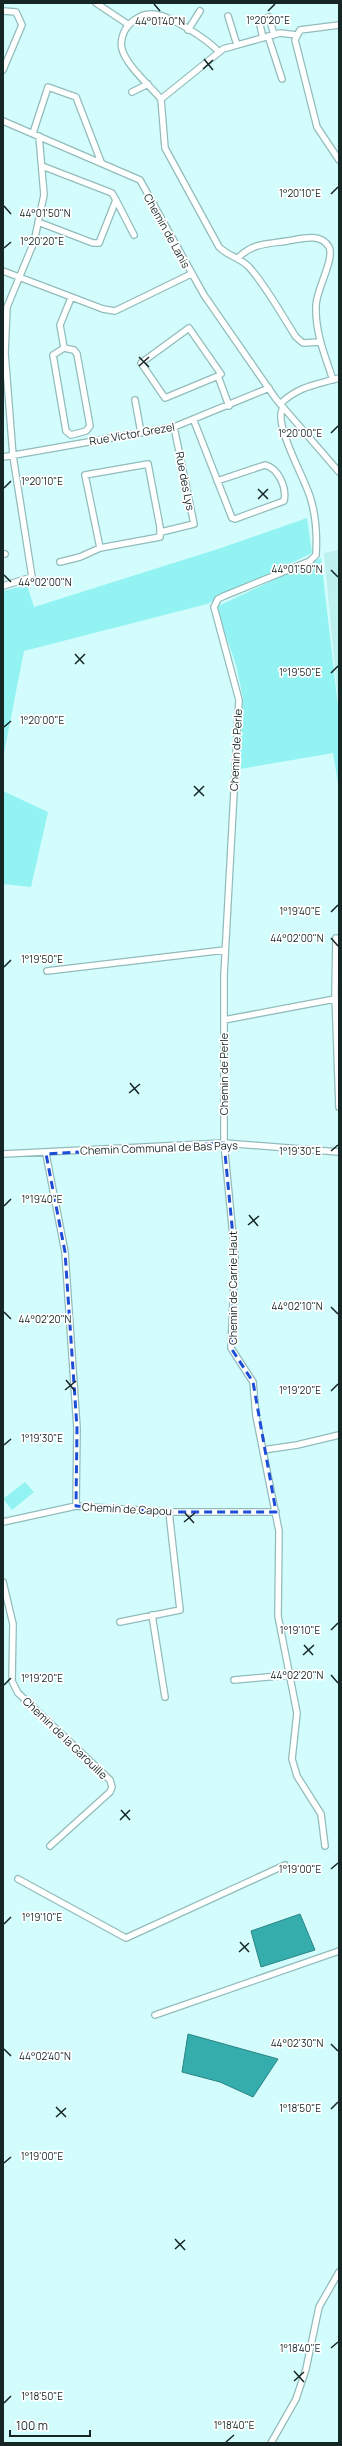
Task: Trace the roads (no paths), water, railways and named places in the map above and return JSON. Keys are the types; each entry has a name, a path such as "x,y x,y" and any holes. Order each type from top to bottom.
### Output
{"street":[{"path":"96,3 129,25"},
{"path":"3,11 16,12 22,26 3,70"},
{"path":"188,30 200,11"},
{"path":"219,52 211,42 165,17 152,13 141,15 129,25 122,37 121,48 125,56 161,99 165,148 219,247 226,255 239,257 250,268 271,303 296,337 303,343 320,342"},
{"path":"228,16 237,45"},
{"path":"339,25 300,30 294,40 317,127 339,160"},
{"path":"161,99 219,52 237,45 280,33 297,35"},
{"path":"268,36 282,79"},
{"path":"132,92 148,84"},
{"path":"33,133 48,87 76,98 101,162"},
{"name":"Chemin de Lanis","path":"3,121 140,180 191,274 282,406 339,472"},
{"path":"3,586 32,577 13,456 5,353 7,307 34,242 44,195 39,136"},
{"path":"42,166 112,193 134,235"},
{"path":"38,222 93,243 99,243 116,200"},
{"path":"239,257 248,248 308,237 322,240 329,248 330,257 321,283 316,305 320,342 336,379 294,391 282,406"},
{"path":"3,272 71,298 103,309 115,311 191,274"},
{"path":"64,348 60,326 71,298"},
{"path":"218,376 165,398 141,363 189,328 221,374 218,376 229,406"},
{"path":"64,348 74,350 78,354 90,426 86,431 71,435 66,431 53,355 64,348"},
{"name":"Rue Victor Grezel","path":"3,457 174,427 229,406 269,388"},
{"path":"135,400 141,433"},
{"name":"Chemin de Perle","path":"224,1143 225,950 239,700 214,607 218,599 306,563 316,555 312,502 287,441 281,416 282,406"},
{"path":"192,419 217,481 232,518 235,519 284,501 285,496 277,471 272,466 264,465 217,481"},
{"name":"Rue des Lys","path":"60,562 80,557 100,548 160,536 161,532 194,524 174,427"},
{"path":"80,433 82,443"},
{"path":"100,548 85,475 148,464 161,532"},
{"path":"336,938 335,999 339,1107"},
{"path":"47,971 225,950"},
{"path":"224,1020 335,999"},
{"name":"Chemin Communal de Bas Pays","path":"3,1154 46,1154 224,1143 339,1152"},
{"name":"Chemin de Carrie Haut","path":"224,1143 235,1257 231,1348 253,1382 256,1416 279,1531 278,1610 297,1713 292,1760 297,1776 321,1814 325,1846"},
{"path":"46,1154 65,1252 77,1428 76,1506"},
{"path":"263,1450 297,1446 339,1435"},
{"name":"Chemin de Capou","path":"3,1522 76,1506 168,1512 276,1512"},
{"path":"120,1622 180,1610 168,1512"},
{"name":"Chemin de la Garouille","path":"3,1582 13,1624 12,1681 18,1693 110,1780 112,1787 110,1792 50,1846"},
{"path":"152,1615 165,1696"},
{"path":"234,1680 290,1675"},
{"path":"18,1879 126,1938 285,1865"},
{"path":"155,2015 339,1951"},
{"path":"271,2443 296,2399 306,2369 319,2307 339,2272"}]}
